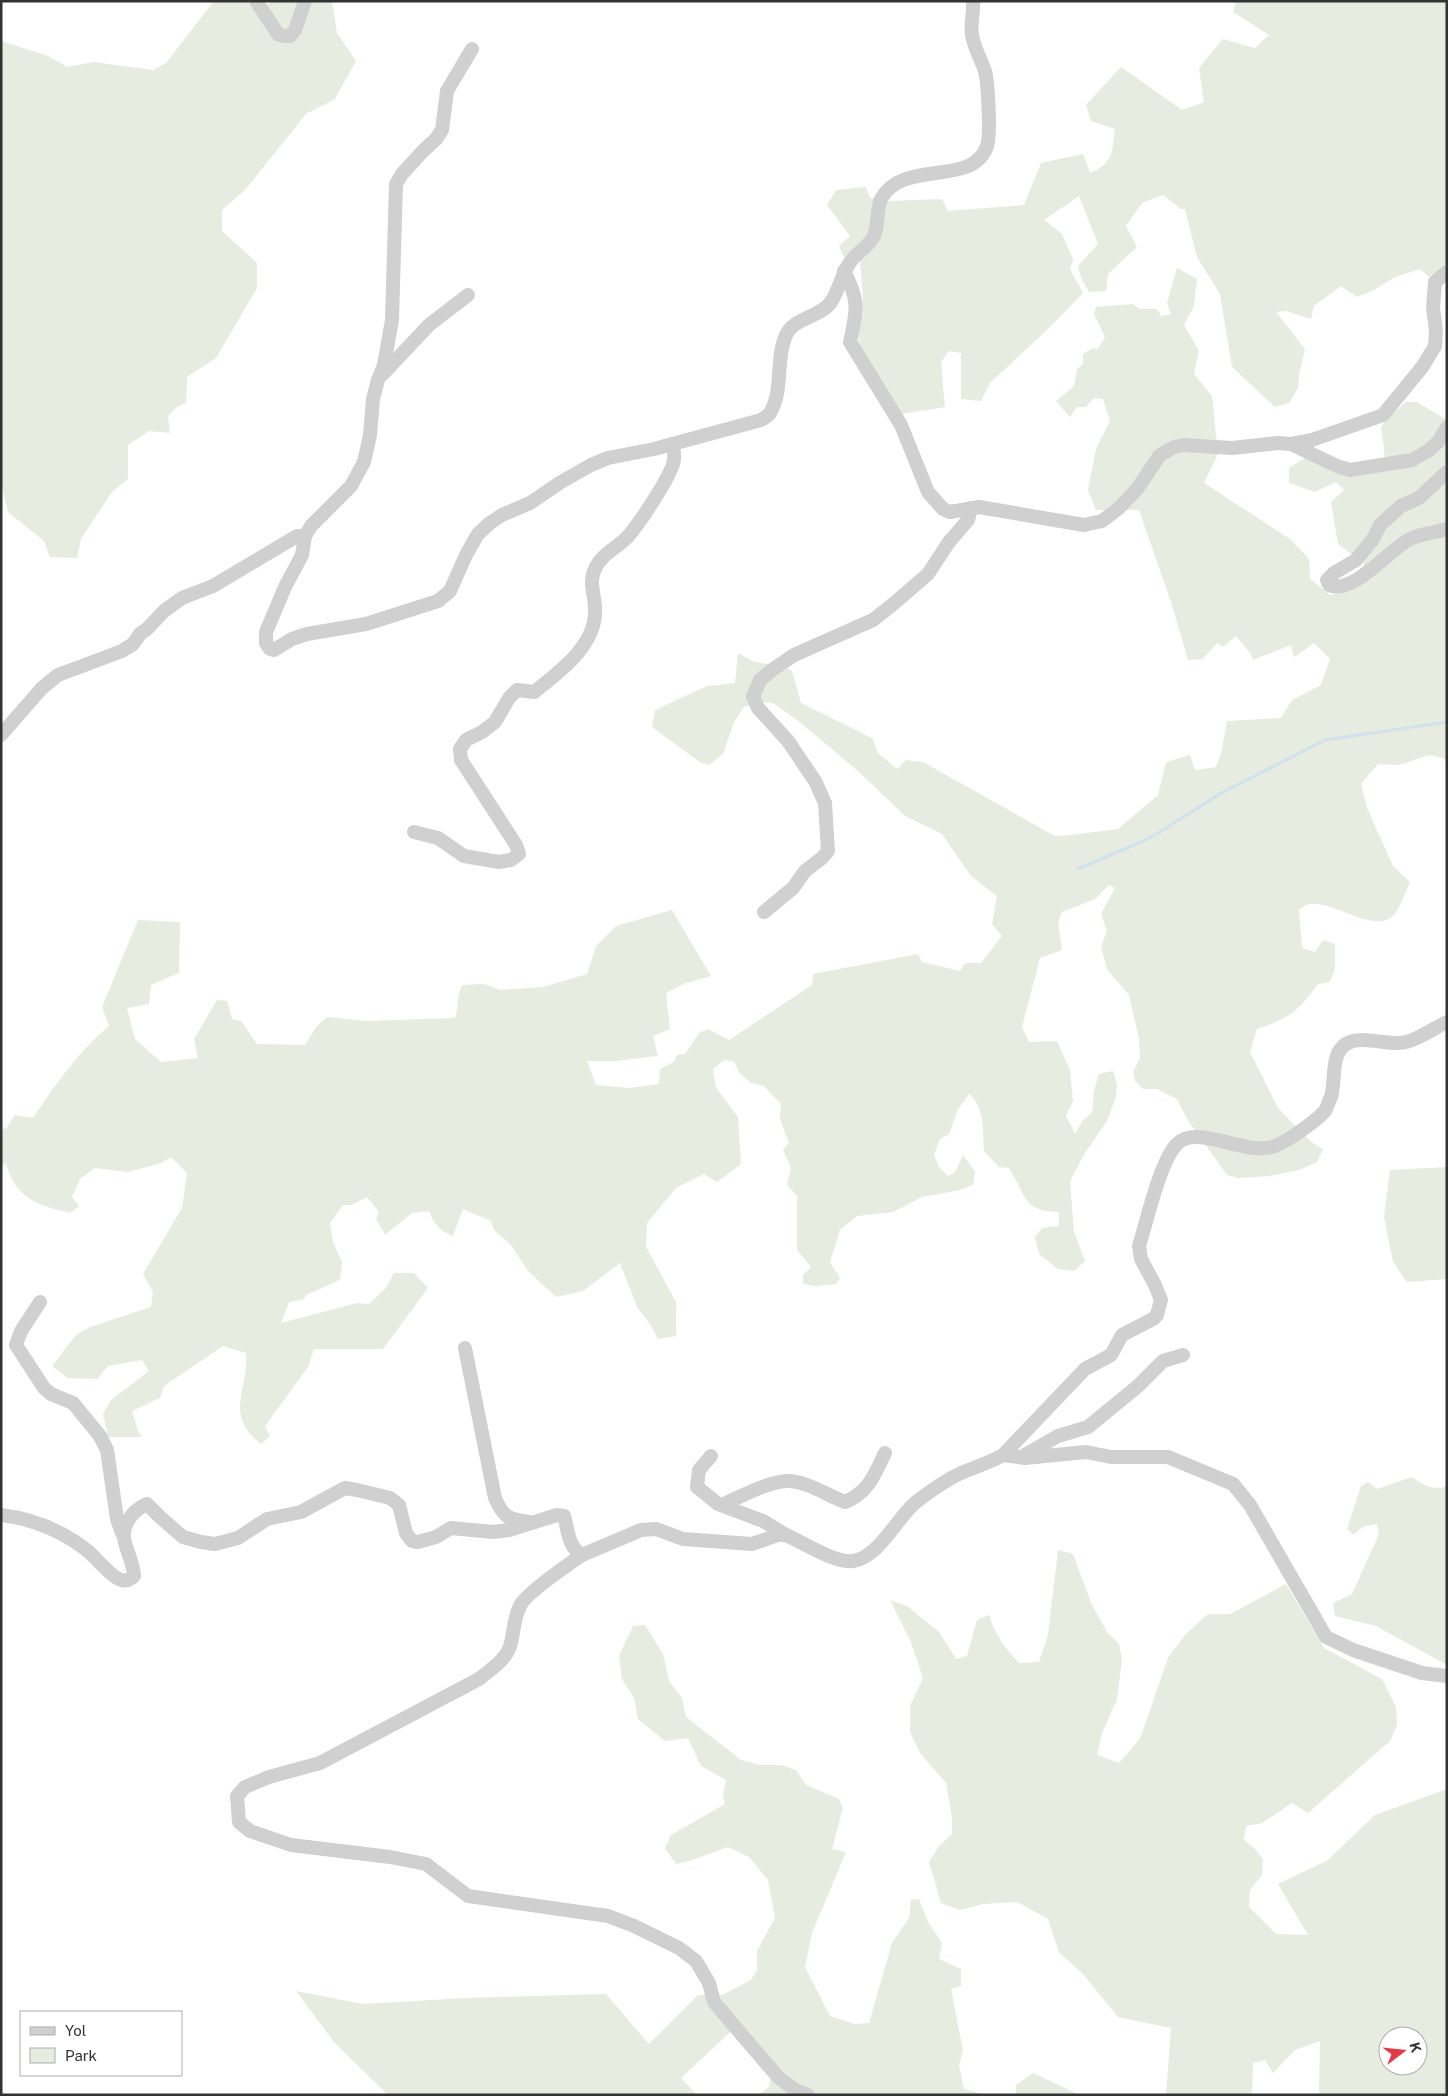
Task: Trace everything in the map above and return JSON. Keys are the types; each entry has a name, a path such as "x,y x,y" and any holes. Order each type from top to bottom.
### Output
{"street":[{"path":"256,1 278,34 284,36 290,36 295,30 305,1"},
{"path":"472,49 447,91 442,130 436,140 423,150 402,174 396,184 392,320 384,365 373,399 370,434 364,462 351,486 311,526 305,536 302,555 285,587 266,632 266,643 270,649 274,650 292,639 307,634 366,624 438,601 450,591 466,555 478,534 490,523 502,515 530,503 591,465 608,458 672,444 761,420 770,414 776,394 781,346 787,332 830,303 850,261 863,251 874,235 878,225 880,201 888,190 900,181 919,175 962,169 982,157 987,146 990,128 988,93 985,72 975,48 971,30 973,1"},
{"path":"844,271 854,292 857,309 850,342 901,425 928,492 943,509 950,512 978,507 1084,525 1102,521 1120,508 1137,489 1160,455 1174,446 1232,448 1278,443 1291,444 1312,440 1383,416 1423,366 1435,346 1436,330 1433,308 1435,282 1447,272"},
{"path":"378,380 429,325 468,295"},
{"path":"1291,444 1337,466 1350,470 1371,468 1412,460 1428,451 1438,442 1447,428"},
{"path":"414,832 438,838 464,856 499,862 511,860 519,854 516,845 461,760 460,749 466,740 482,732 495,722 509,698 517,690 534,692 567,666 589,636 596,611 590,584 597,564 611,548 629,535 670,474 674,459 672,444"},
{"path":"1447,472 1420,498 1401,506 1380,526 1373,539 1356,560 1334,573 1327,580 1329,585 1335,587 1349,584 1410,538 1447,529"},
{"path":"764,912 793,888 805,871 828,851 825,803 815,781 788,741 758,708 753,697 760,680 794,655 873,620 892,605 928,574 949,542 968,520 971,508"},
{"path":"1,734 42,688 58,675 122,651 133,644 140,634 164,610 182,598 213,586 297,536 305,536"},
{"path":"711,1456 699,1470 697,1487 722,1505 763,1521 786,1535 841,1561 864,1558 872,1553 899,1519 916,1502 960,1474 990,1463 1003,1455 1085,1369 1110,1355 1122,1334 1153,1319 1158,1314 1161,1300 1141,1258 1139,1246 1166,1158 1178,1142 1191,1136 1205,1136 1236,1146 1256,1148 1275,1146 1305,1127 1325,1110 1332,1095 1336,1062 1345,1044 1353,1040 1399,1043 1413,1040 1447,1022"},
{"path":"1,1515 17,1517 51,1527 88,1551 115,1577 130,1580 134,1576 134,1568 115,1510 107,1450 100,1436 73,1403 51,1394 44,1388 16,1345 21,1331 40,1302"},
{"path":"465,1348 495,1498 500,1510 506,1517 512,1520 534,1522"},
{"path":"1020,1458 1058,1436 1088,1427 1138,1386 1164,1361 1183,1355"},
{"path":"1003,1455 1020,1458 1086,1452 1111,1457 1168,1457 1233,1484 1250,1505 1326,1637 1353,1650 1422,1673 1447,1676"},
{"path":"722,1505 762,1488 788,1481 809,1487 845,1502 858,1497 869,1485 885,1453"},
{"path":"122,1533 126,1522 139,1507 148,1504 183,1537 215,1544 238,1538 266,1519 301,1512 345,1488 390,1498 399,1505 406,1533 412,1541 418,1542 436,1537 451,1528 501,1531 558,1515 564,1516 571,1543 575,1551 582,1554"},
{"path":"786,1535 778,1535 752,1544 683,1539 656,1529 641,1530 582,1554 546,1581 520,1604 513,1628 511,1645 502,1661 479,1679 320,1763 245,1786 237,1796 239,1822 250,1831 291,1845 390,1857 426,1864 468,1896 608,1916 634,1926 679,1948 696,1961 708,1983 714,2002 778,2077 795,2090 808,2095"}],"green space":[{"path":"214,1 247,1 257,12 271,1 332,1 337,33 356,61 335,99 306,114 245,190 222,210 222,231 257,263 257,288 216,358 187,377 186,403 178,406 168,416 170,433 149,431 128,445 128,479 111,493 81,539 77,558 50,557 44,541 8,512 1,484 1,41 48,56 67,67 93,62 153,70 166,63"},
{"path":"1236,1 1447,1 1447,265 1429,277 1420,269 1395,277 1374,290 1357,297 1341,286 1314,306 1311,319 1286,311 1276,312 1305,349 1298,388 1289,403 1275,407 1232,367 1220,294 1197,257 1185,209 1181,209 1163,195 1142,203 1126,226 1137,247 1108,274 1106,291 1089,292 1081,278 1078,266 1098,244 1079,196 1044,220 1062,234 1073,259 1070,269 1083,293 1049,328 990,383 981,401 961,399 961,353 949,351 941,362 945,407 901,414 858,344 863,298 860,261 845,259 839,246 850,236 827,205 836,190 866,187 870,198 890,201 942,199 948,211 1024,205 1041,163 1083,154 1090,173 1103,166 1107,161 1112,151 1115,129 1091,121 1086,105 1121,67 1182,110 1204,102 1199,68 1223,39 1255,48 1269,35 1233,12"},
{"path":"1177,268 1197,279 1194,306 1184,325 1199,351 1194,374 1212,396 1218,454 1204,483 1290,539 1309,559 1310,579 1330,595 1345,591 1358,584 1364,564 1338,544 1331,502 1344,490 1336,482 1315,492 1289,483 1289,468 1305,458 1385,468 1381,428 1385,421 1406,402 1417,402 1447,420 1447,759 1429,755 1399,765 1378,764 1361,784 1367,808 1393,866 1410,882 1397,911 1387,920 1366,919 1320,904 1309,904 1299,909 1302,948 1315,952 1323,940 1335,944 1335,969 1330,982 1318,984 1305,1001 1286,1017 1257,1029 1250,1052 1278,1108 1311,1142 1323,1149 1317,1162 1299,1170 1269,1176 1238,1178 1227,1175 1187,1119 1177,1099 1157,1089 1143,1089 1135,1081 1133,1072 1140,1058 1139,1039 1129,995 1107,969 1101,947 1107,931 1101,914 1115,888 1109,885 1095,899 1062,912 1058,922 1062,950 1040,958 1022,1027 1029,1042 1057,1041 1070,1070 1073,1101 1066,1116 1075,1134 1083,1120 1092,1113 1094,1091 1099,1074 1113,1071 1117,1085 1116,1097 1107,1121 1085,1153 1070,1181 1074,1232 1085,1261 1074,1271 1058,1269 1039,1254 1035,1237 1042,1228 1059,1226 1059,1212 1038,1209 1031,1205 1026,1200 1009,1168 999,1167 984,1151 981,1113 974,1099 969,1094 958,1109 949,1134 940,1139 934,1155 939,1167 948,1176 955,1172 963,1155 975,1172 973,1185 960,1190 922,1197 893,1212 857,1216 840,1230 830,1262 840,1278 836,1284 816,1286 803,1284 803,1275 811,1267 797,1250 797,1196 787,1185 791,1168 783,1150 789,1143 780,1119 781,1104 764,1086 751,1083 739,1072 734,1062 724,1060 713,1069 716,1088 738,1117 741,1164 717,1182 704,1174 676,1188 647,1223 646,1247 676,1302 676,1336 658,1339 650,1324 637,1307 620,1263 583,1291 556,1297 528,1271 511,1245 494,1230 491,1221 463,1209 453,1236 444,1232 438,1226 429,1211 412,1213 385,1235 376,1219 379,1212 367,1197 351,1205 343,1205 330,1223 333,1242 342,1262 340,1280 306,1295 304,1299 289,1302 281,1323 357,1303 369,1304 386,1288 394,1273 414,1273 428,1288 383,1349 314,1349 308,1367 265,1426 270,1436 261,1444 250,1433 243,1422 240,1412 246,1353 223,1346 164,1386 160,1398 132,1411 138,1431 142,1437 108,1437 103,1414 111,1400 149,1371 142,1360 108,1366 97,1379 68,1378 52,1366 76,1335 90,1327 151,1307 153,1292 143,1274 182,1208 187,1173 171,1157 161,1163 128,1172 95,1168 80,1179 72,1197 79,1206 70,1213 47,1207 29,1198 15,1184 6,1163 1,1167 1,1128 6,1129 15,1115 33,1118 77,1058 109,1026 102,1007 138,920 180,922 179,973 151,985 149,1004 127,1008 135,1039 161,1062 198,1058 194,1039 217,1000 227,1001 232,1019 241,1021 257,1044 305,1045 316,1027 327,1017 366,1021 455,1018 462,985 484,984 500,990 543,987 587,974 596,946 616,926 672,910 711,976 686,983 666,993 670,1029 653,1036 658,1056 616,1061 587,1061 596,1085 629,1088 659,1084 660,1069 674,1062 677,1055 685,1054 699,1033 708,1029 729,1040 812,985 813,974 918,954 922,962 960,971 965,963 981,963 1002,936 992,924 997,896 971,876 942,834 905,816 858,771 796,719 773,703 763,702 744,707 734,722 723,754 709,765 701,763 652,727 655,710 707,686 735,683 738,653 752,661 787,668 792,671 801,703 872,738 878,753 897,769 906,760 923,762 1055,836 1118,829 1158,795 1166,762 1190,755 1195,770 1216,767 1221,754 1227,721 1281,718 1292,700 1321,685 1330,659 1314,643 1294,657 1291,645 1253,660 1251,654 1236,636 1223,647 1217,643 1203,659 1188,660 1171,602 1139,510 1096,510 1088,490 1096,449 1110,421 1103,399 1094,398 1086,407 1077,407 1070,417 1056,401 1074,386 1077,369 1083,364 1083,354 1093,348 1098,349 1105,337 1094,314 1096,307 1133,304 1140,309 1157,309 1161,316 1171,314 1167,303"},
{"path":"1447,1167 1447,1279 1407,1282 1393,1262 1384,1217 1390,1170"},
{"path":"1412,1477 1428,1486 1437,1488 1447,1486 1447,1665 1376,1626 1335,1616 1333,1603 1352,1594 1379,1534 1377,1524 1364,1526 1353,1535 1347,1529 1361,1486 1368,1482 1377,1489"},
{"path":"1058,1550 1073,1554 1091,1603 1107,1632 1119,1644 1122,1659 1117,1699 1102,1733 1097,1755 1119,1763 1140,1739 1168,1658 1185,1635 1208,1614 1230,1614 1286,1584 1324,1648 1382,1679 1396,1707 1397,1725 1390,1741 1308,1813 1292,1803 1262,1823 1246,1826 1244,1840 1263,1859 1262,1875 1250,1890 1249,1907 1276,1934 1308,1935 1278,1884 1328,1860 1375,1815 1447,1789 1447,2095 1319,2095 1320,2041 1295,2050 1273,2073 1265,2060 1253,2063 1252,2095 1166,2095 1171,2028 1118,2017 1083,1974 1059,1952 1048,1919 1017,1902 983,1904 960,1910 941,1903 929,1862 939,1846 952,1834 952,1817 946,1783 920,1753 910,1732 910,1706 923,1678 910,1640 890,1600 907,1606 939,1632 956,1659 967,1656 977,1620 989,1615 1001,1641 1019,1663 1039,1662 1048,1635"},
{"path":"645,1625 663,1654 669,1681 682,1698 686,1717 741,1760 760,1765 781,1765 796,1770 806,1785 839,1799 843,1808 832,1849 846,1852 812,1933 805,1967 830,2016 854,2024 869,2023 892,1943 909,1918 911,1900 919,1899 928,1922 942,1943 939,1959 961,1969 961,1986 951,1989 963,2050 959,2065 964,2089 986,2095 758,2095 769,2087 774,2063 740,2023 681,2078 697,2095 388,2095 334,2042 296,1991 363,2004 466,1998 606,1994 649,2044 698,1995 722,1995 751,1980 757,1970 757,1951 775,1918 768,1880 749,1857 728,1847 676,1864 665,1848 671,1835 725,1804 723,1796 726,1780 701,1766 688,1738 665,1741 638,1719 634,1698 622,1679 619,1656 633,1626"},
{"path":"1033,2073 1080,2095 1016,2095 1016,2085"}],"waterway":[{"path":"1078,869 1150,838 1223,792 1325,740 1447,722"}]}
